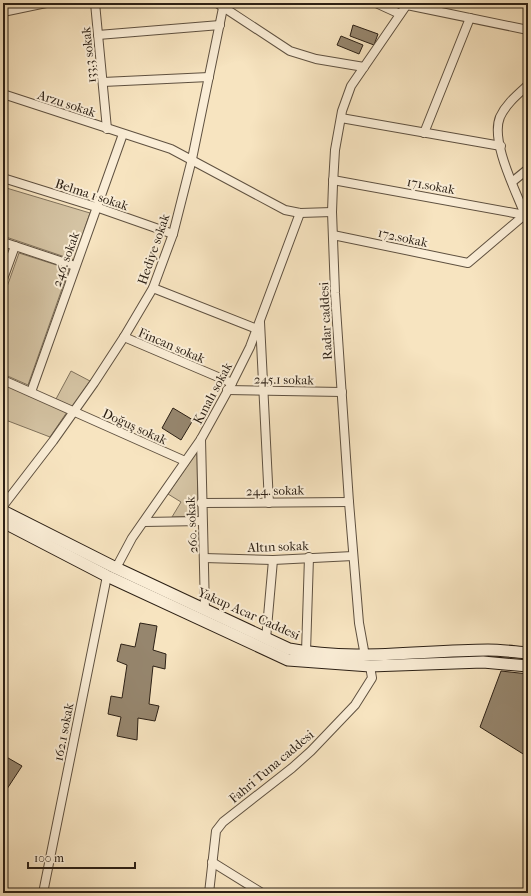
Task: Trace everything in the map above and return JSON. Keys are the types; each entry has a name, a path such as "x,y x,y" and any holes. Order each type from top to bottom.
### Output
{"street":[{"path":"3,12 46,3"},
{"name":"133.3 sokak","path":"95,3 107,128"},
{"path":"376,3 400,14"},
{"path":"222,4 290,51 316,59 364,68"},
{"name":"Hediye sokak","path":"3,506 74,412 124,338 153,288 173,234 192,159 220,25 222,4"},
{"path":"407,4 528,30"},
{"name":"Radar caddesi","path":"365,656 359,623 349,502 333,235 333,180 341,118 351,86 407,4"},
{"path":"424,133 470,18"},
{"path":"98,35 220,25"},
{"path":"103,82 209,77"},
{"path":"526,213 512,182 500,146 497,136 497,126 500,116 508,104 528,85"},
{"name":"Arzu sokak","path":"3,94 171,149 285,210 300,213 332,212"},
{"path":"341,118 500,146"},
{"name":"246. sokak","path":"31,392 123,134"},
{"path":"512,182 528,169"},
{"name":"Belma 1 sokak","path":"3,178 96,207 173,234"},
{"name":"171.sokak","path":"333,180 526,213"},
{"name":"Kınalı sokak","path":"116,568 132,538 201,439 229,387 257,329 300,213"},
{"name":"172.sokak","path":"333,235 468,263 526,213"},
{"path":"3,242 75,266"},
{"path":"3,279 15,246"},
{"path":"153,288 257,329"},
{"path":"260,319 265,390 269,503"},
{"name":"Fincan sokak","path":"124,338 229,387"},
{"name":"Doğuş sokak","path":"3,380 185,461"},
{"name":"245.1 sokak","path":"229,387 265,390 342,392"},
{"name":"260. sokak","path":"201,439 201,503 205,610"},
{"name":"244. sokak","path":"201,503 349,502"},
{"name":"Yakup Acar Caddesi","path":"3,511 116,568 289,649 306,652 365,656 490,650 528,653"},
{"path":"144,522 202,521"},
{"name":"Yakup Acar Caddesi","path":"3,522 107,576 288,660 370,666 483,662 528,666"},
{"name":"Altın sokak","path":"204,558 273,560 353,556"},
{"path":"306,652 309,557"},
{"path":"266,639 273,560"},
{"name":"162.1 sokak","path":"43,893 107,576"},
{"name":"Fahri Tuna caddesi","path":"209,893 216,831 223,822 292,768 354,705 372,678 370,666"},
{"path":"212,862 262,893"}],"shaded area":[{"path":"3,187 90,213 74,260 3,236"},
{"path":"19,253 69,269 28,385 3,374 3,298"},
{"path":"71,371 90,381 72,407 56,399"},
{"path":"5,385 67,412 50,437 3,419 3,390"},
{"path":"197,452 198,516 172,517 181,502 168,494"},
{"path":"484,655 528,658 528,663 376,660"}],"building":[{"path":"391,3 399,3 397,7"},
{"path":"353,25 378,34 374,45 350,36"},
{"path":"341,36 363,45 359,54 337,45"},
{"path":"173,408 193,420 181,440 162,428"},
{"path":"140,623 157,626 153,650 166,654 165,669 153,666 149,704 159,706 155,721 138,718 137,740 117,736 121,717 108,714 111,696 122,698 127,665 117,661 121,644 135,647"},
{"path":"501,671 528,674 528,757 480,727"},
{"path":"3,755 22,766 3,795"}]}
